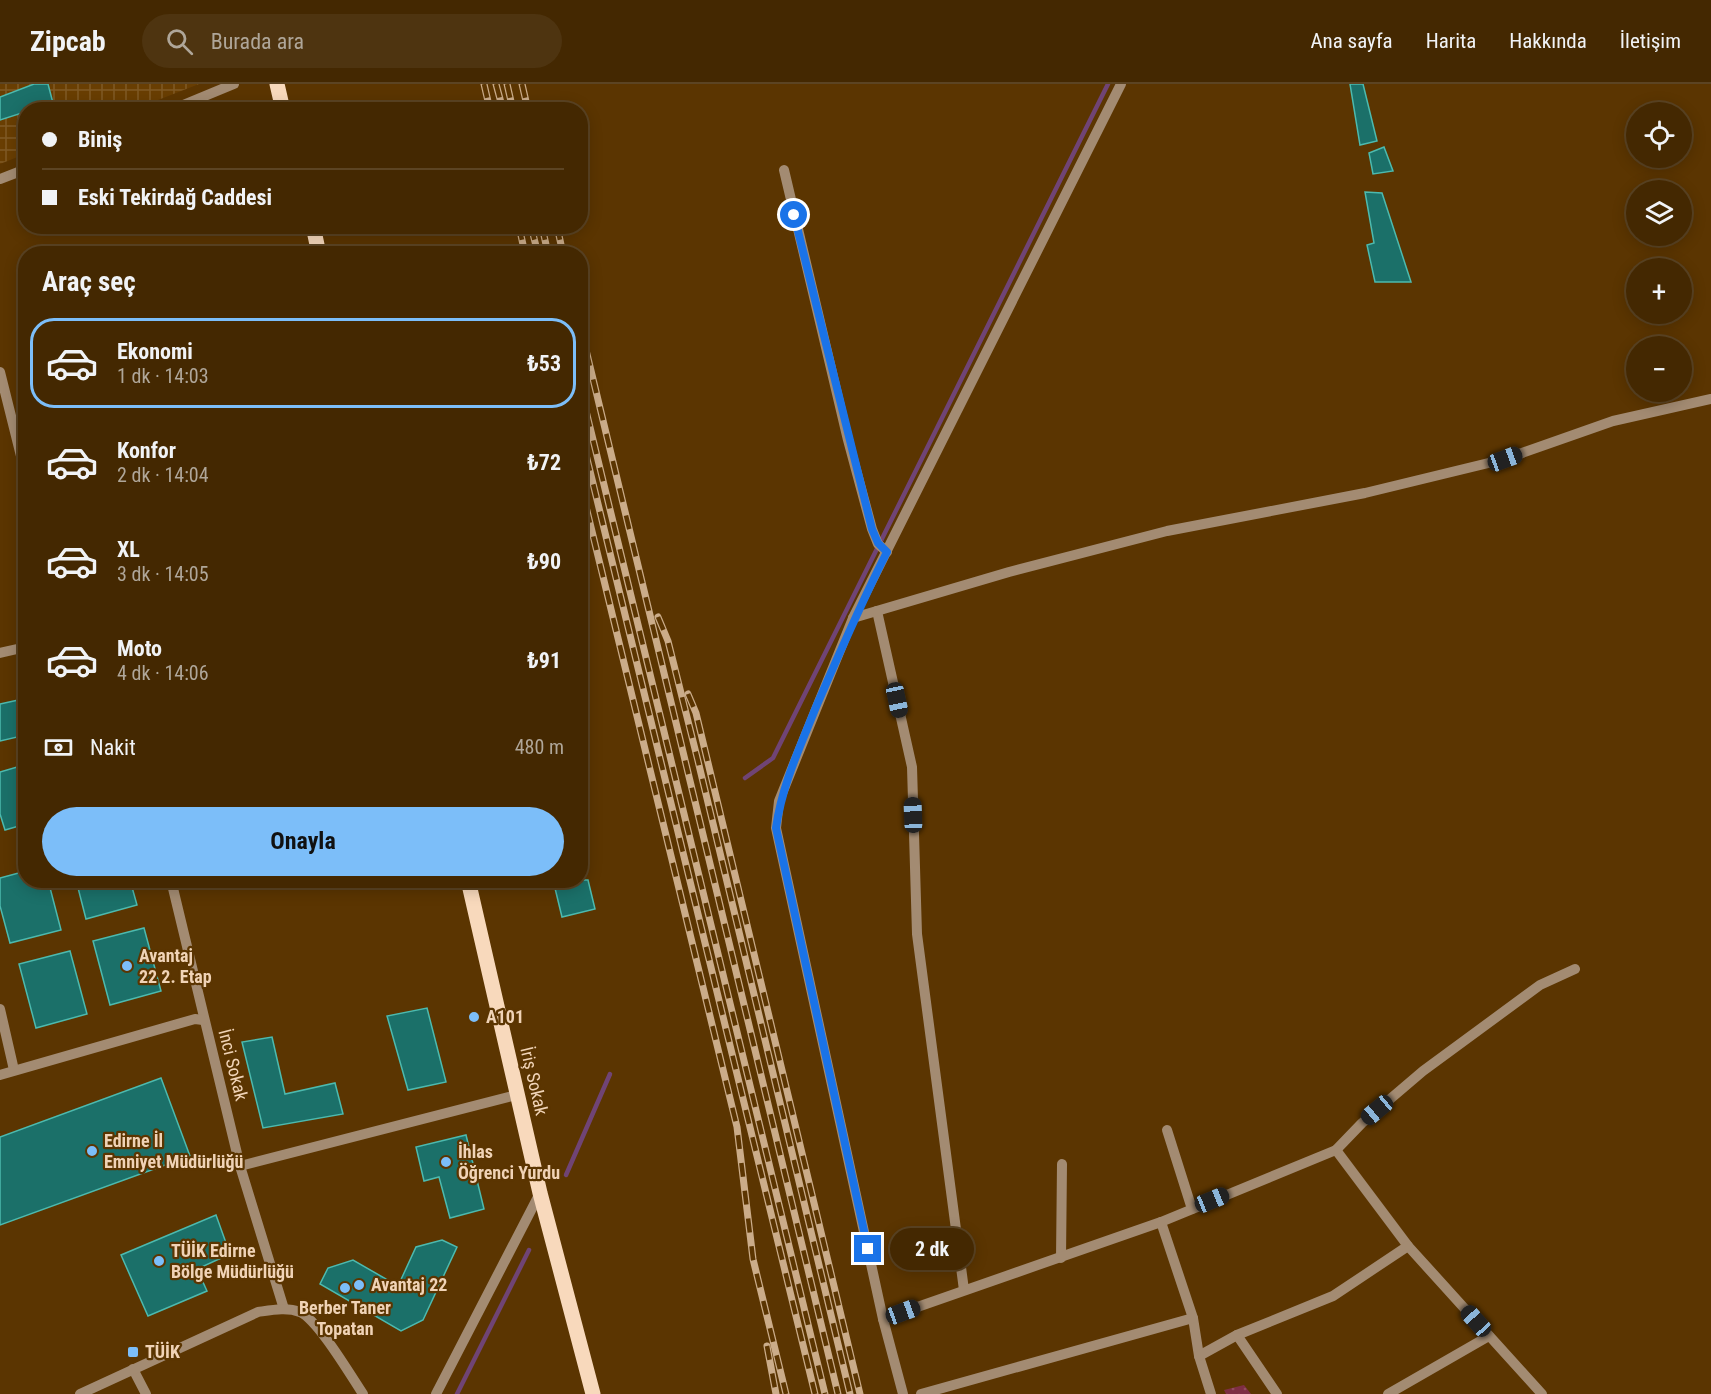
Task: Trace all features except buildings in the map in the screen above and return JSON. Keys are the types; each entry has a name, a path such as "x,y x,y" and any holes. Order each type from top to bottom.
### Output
{"main road":[{"path":"277,84 281,102"},
{"name":"İriş Sokak","path":"470,888 516,1095 593,1394"}],"street":[{"path":"190,102 234,84"},
{"path":"903,1394 883,1320 776,828 779,801 883,549 1121,84"},
{"path":"784,170 848,440 883,549"},
{"path":"0,179 18,172"},
{"path":"0,372 18,444"},
{"path":"854,618 1009,572 1167,531 1365,493 1505,459 1613,421 1711,399"},
{"path":"877,611 912,767 917,934 964,1290"},
{"path":"0,652 18,649"},
{"path":"173,888 203,1020"},
{"path":"883,1320 1161,1222 1336,1150 1362,1123 1423,1071 1540,985 1575,969"},
{"path":"0,1010 14,1070"},
{"name":"İnci Sokak","path":"0,1075 195,1019 203,1020 240,1166 284,1309"},
{"path":"240,1166 516,1095"},
{"path":"1167,1130 1192,1209"},
{"path":"1336,1150 1408,1246 1542,1394"},
{"path":"1061,1258 1062,1164"},
{"path":"436,1394 540,1193"},
{"path":"1161,1222 1192,1318 1199,1356 1211,1394"},
{"path":"1199,1356 1237,1335 1333,1296 1408,1246"},
{"path":"80,1394 258,1312 284,1309 302,1313 332,1347 363,1394"},
{"path":"921,1394 1192,1318"},
{"path":"1237,1335 1277,1394"},
{"path":"1388,1394 1489,1336"},
{"path":"133,1369 146,1394"}],"shaded area":[{"path":"0,84 199,84 153,102 18,102 18,157 0,164"},
{"path":"1244,1385 1251,1394 1226,1394 1224,1390"}],"waterway":[{"path":"745,778 773,758 1108,84"},
{"path":"566,1175 610,1074"},
{"path":"457,1394 529,1250"}],"railway":[{"path":"484,84 488,102"},
{"path":"496,84 501,102"},
{"path":"507,84 511,102"},
{"path":"522,84 526,102"},
{"path":"521,234 523,246"},
{"path":"533,234 536,246"},
{"path":"544,234 546,246"},
{"path":"559,234 561,246"},
{"path":"588,358 838,1394"},
{"path":"588,419 825,1394"},
{"path":"588,463 815,1394"},
{"path":"588,515 737,1127 753,1259 786,1394"},
{"path":"658,617 668,641 698,761 850,1394"},
{"path":"688,694 696,713 860,1394"},
{"path":"767,1346 776,1394"}],"place":[{"name":"Avantaj 22 2. Etap","path":"127,966"},
{"name":"A101","path":"474,1017"},
{"name":"Edirne İl Emniyet Müdürlüğü","path":"92,1151"},
{"name":"İhlas Öğrenci Yurdu","path":"446,1162"},
{"name":"TÜİK Edirne Bölge Müdürlüğü","path":"159,1261"},
{"name":"Avantaj 22","path":"359,1285"},
{"name":"Berber Taner Topatan","path":"345,1288"},
{"name":"TÜİK","path":"133,1352"}],"route":[{"path":"794,215 848,440 872,529 878,543 887,552 854,618 789,773 779,801 776,828 868,1249"}]}
